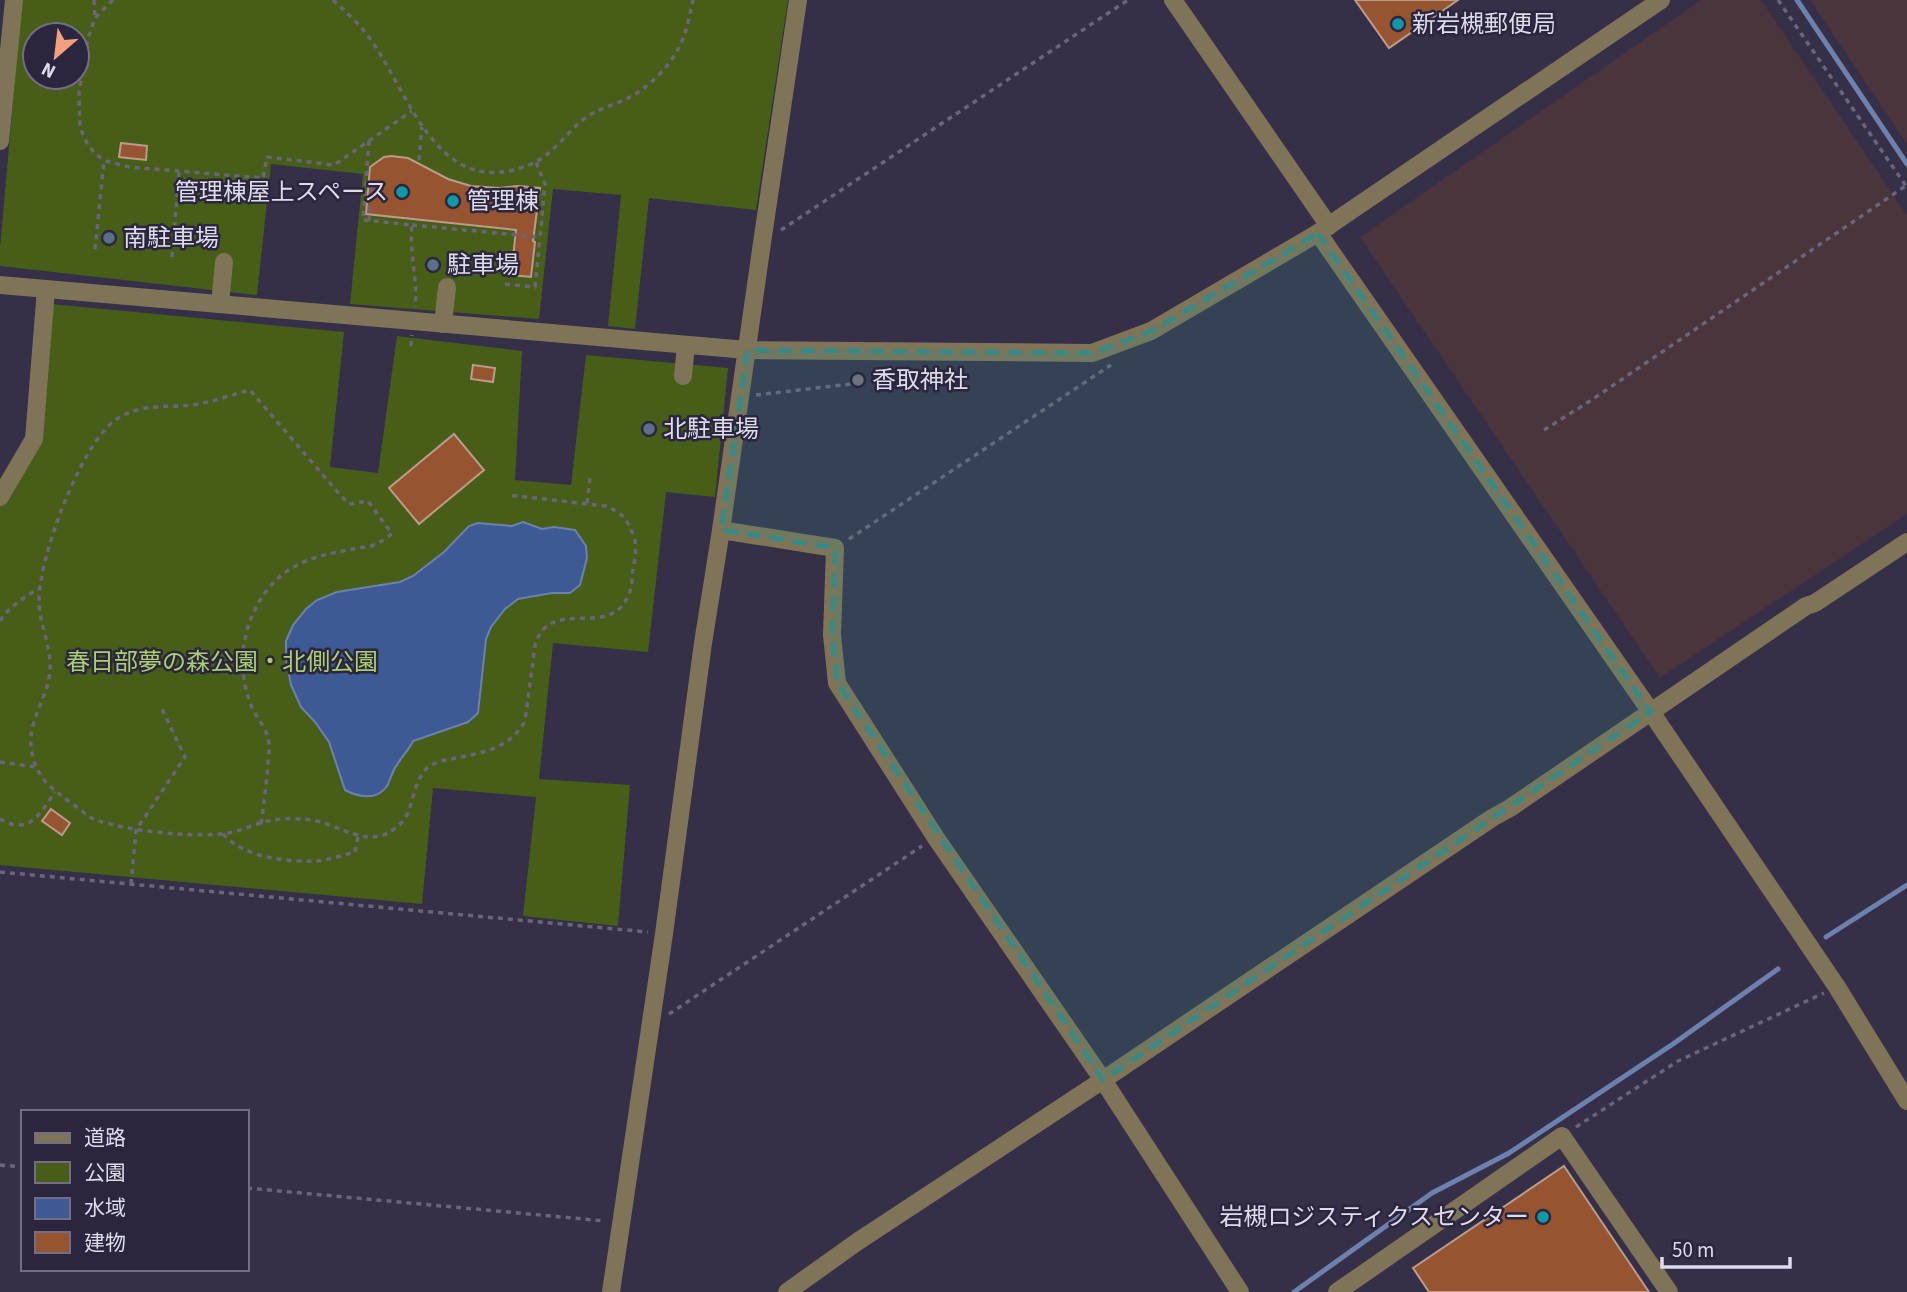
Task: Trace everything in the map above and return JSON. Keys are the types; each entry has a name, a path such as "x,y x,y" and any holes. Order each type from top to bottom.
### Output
{"street":[{"path":"0,141 14,0"},
{"path":"611,1292 798,0"},
{"path":"1174,0 1324,230 1837,987 1907,1101"},
{"path":"0,285 747,350 1092,353 1151,331 1324,230 1661,0"},
{"path":"220,304 224,262"},
{"path":"443,324 447,287"},
{"path":"0,497 34,439 46,289"},
{"path":"683,376 686,345"},
{"path":"721,530 835,548 832,635 837,684 936,838 1103,1080 1240,1292"},
{"path":"788,1292 857,1242 1103,1080 1806,606 1815,603 1907,542"},
{"path":"1337,1292 1562,1136 1669,1292"}],"path":[{"path":"94,0 95,18 88,38 79,93 80,128 87,143 104,160 129,167 264,178 267,157 334,165 412,111"},
{"path":"95,18 113,0"},
{"path":"333,0 355,20 373,43 412,111 443,152 473,170 488,173 513,171 536,162 581,121 632,96 664,71 683,38 693,0"},
{"path":"762,243 1128,0"},
{"path":"1544,430 1907,187 1778,0"},
{"path":"418,160 422,125"},
{"path":"369,141 363,220 540,237"},
{"path":"95,249 104,160"},
{"path":"505,284 535,287 545,184 536,162"},
{"path":"172,257 179,171"},
{"path":"369,221 372,183"},
{"path":"412,225 410,243 417,289 413,321"},
{"path":"835,548 1131,352 1132,338"},
{"path":"740,396 851,384"},
{"path":"373,497 368,501 349,504 250,390 193,405 155,405 126,413 112,422 92,447 56,520 43,568 39,604 50,667 30,742 38,772 56,792 93,820 136,830 223,834 271,820 288,818 317,821 358,836 383,836 401,823 408,813 414,788 428,768 441,761 489,752 521,729 525,721 535,645 538,634 545,626 552,621 598,618 613,614 630,592 636,544 628,520 606,506 508,495"},
{"path":"587,503 590,478"},
{"path":"261,824 270,743 244,687 245,634 251,615 263,595 282,575 300,563 331,553 374,545 392,534 368,501"},
{"path":"0,621 22,598 40,588"},
{"path":"131,884 136,830 185,757 160,705"},
{"path":"0,762 36,767"},
{"path":"0,819 16,825 33,821 56,792"},
{"path":"223,834 242,848 276,859 319,861 355,852 358,836"},
{"path":"650,1026 936,838"},
{"path":"0,872 664,934"},
{"path":"1562,1136 1678,1061 1837,987"},
{"path":"0,1165 21,1167"},
{"path":"248,1188 621,1223"}],"highlighted area":[{"path":"1318,233 1651,712 1103,1080 837,683 832,635 835,548 721,530 747,350 1092,353 1151,331"}],"shaded area":[{"path":"1701,0 1761,0 1907,215 1907,514 1660,678 1360,237"},
{"path":"1810,0 1907,0 1907,144"}],"green space":[{"path":"22,0 788,0 756,210 649,198 635,329 608,326 621,195 553,189 539,319 350,304 363,174 271,164 257,295 0,266"},
{"name":"春日部夢の森公園・北側公園","path":"51,304 344,332 330,467 378,473 397,336 522,351 515,480 571,485 586,355 728,368 715,497 666,492 648,652 553,643 539,779 630,785 618,926 523,916 536,797 433,788 422,904 0,865 0,503 37,440"}],"water":[{"path":"523,522 542,529 554,527 575,530 586,546 587,558 580,585 570,593 518,599 505,609 491,627 486,639 478,713 468,722 413,741 395,767 387,786 378,794 361,796 345,790 329,742 301,707 291,685 286,641 293,625 317,600 337,592 400,582 413,576 444,552 469,526 478,523 512,526"}],"building":[{"name":"新岩槻郵便局","path":"1355,0 1458,0 1389,48"},
{"path":"121,143 147,146 146,160 119,157"},
{"name":"管理棟","path":"384,157 408,158 448,179 471,186 540,188 531,277 511,275 516,230 366,214 370,167"},
{"path":"473,365 495,368 493,382 471,379"},
{"path":"454,434 484,470 419,524 389,488"},
{"path":"51,809 70,823 62,835 42,821"},
{"name":"岩槻ロジスティクスセンター","path":"1564,1166 1649,1292 1429,1292 1413,1268"}],"waterway":[{"path":"1797,0 1907,164"},
{"path":"1826,937 1907,885"},
{"path":"1294,1292 1432,1193 1509,1153 1673,1044 1778,969"}],"place":[{"name":"新岩槻郵便局","path":"1398,24"},
{"name":"管理棟屋上スペース","path":"402,192"},
{"name":"管理棟","path":"453,201"},
{"name":"南駐車場","path":"109,238"},
{"name":"駐車場","path":"433,265"},
{"name":"香取神社","path":"858,380"},
{"name":"北駐車場","path":"649,429"},
{"name":"岩槻ロジスティクスセンター","path":"1543,1217"}]}
